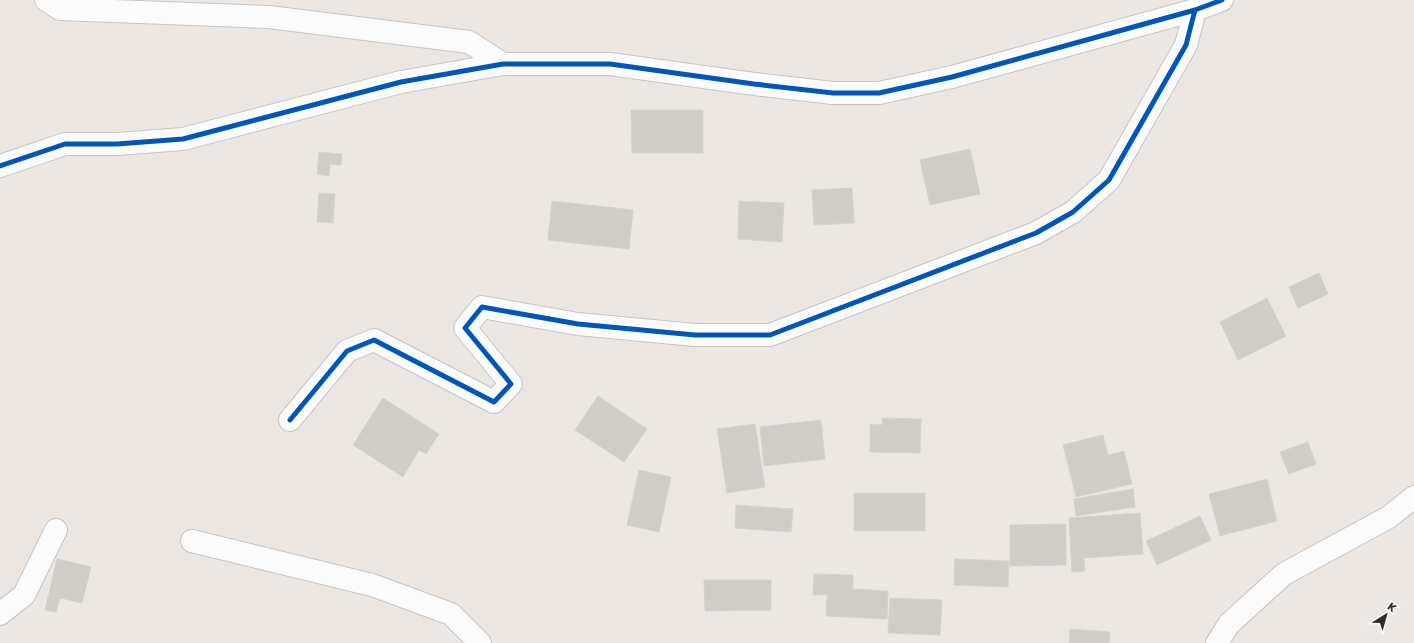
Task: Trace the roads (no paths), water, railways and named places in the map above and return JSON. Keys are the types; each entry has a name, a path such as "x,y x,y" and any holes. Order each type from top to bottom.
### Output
{"street":[{"path":"46,0 60,9 269,17 469,42 503,64"},
{"path":"0,166 65,144 117,144 182,139 401,82 503,64 610,64 746,83 833,93 879,93 952,77 1195,10 1222,0"},
{"path":"290,420 347,351 374,340 494,402 512,384 464,328 482,307 586,325 695,335 770,335 1036,233 1073,212 1109,180 1186,45 1195,10"},
{"path":"1217,643 1229,624 1284,574 1389,517 1414,497"},
{"path":"0,614 24,595 56,530"},
{"path":"192,541 372,585 451,614 480,643"}]}
